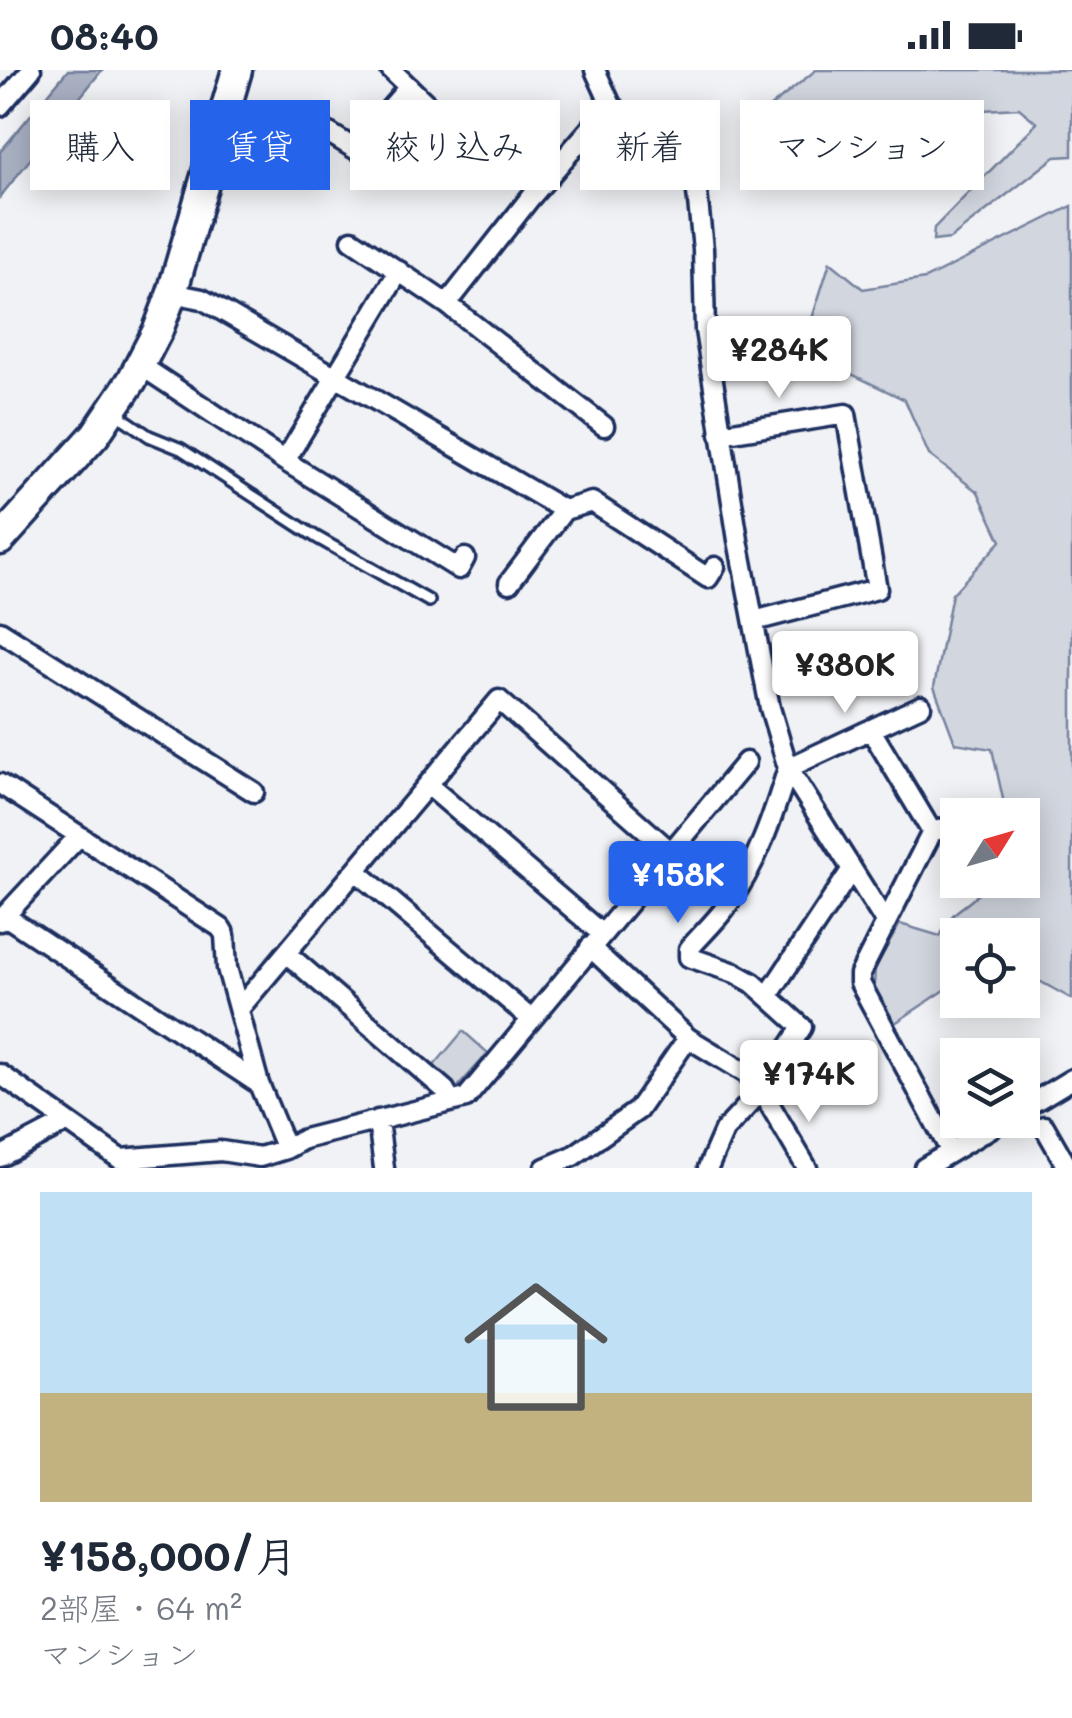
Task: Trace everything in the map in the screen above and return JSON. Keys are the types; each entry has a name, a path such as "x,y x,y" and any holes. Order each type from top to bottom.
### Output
{"main road":[{"path":"0,540 94,436 158,330 237,70"}],"street":[{"path":"0,106 31,70"},
{"path":"391,70 422,100"},
{"path":"595,70 610,100"},
{"path":"330,134 356,150 408,87"},
{"path":"448,304 530,198 580,141"},
{"path":"697,190 705,330 738,540 770,708 788,768 886,923"},
{"path":"352,240 448,304 604,426"},
{"path":"285,461 399,272"},
{"path":"172,293 202,299 564,510"},
{"path":"140,365 459,569 465,558"},
{"path":"720,434 846,414 877,589 754,621"},
{"path":"509,584 564,510 592,502 708,578 716,568"},
{"path":"0,631 254,792"},
{"path":"239,1009 499,700 670,852"},
{"path":"708,1168 724,1131 759,1093 802,1027 753,983 689,957 689,949 744,881 770,825 788,768 921,706"},
{"path":"871,730 932,832"},
{"path":"0,1074 120,1159 221,1151 245,1161 286,1149 304,1139 466,1098 746,762"},
{"path":"0,784 221,928 258,1084 286,1149"},
{"path":"428,785 596,940 688,1038 746,1073"},
{"path":"940,830 932,832 860,974 860,983 951,1152"},
{"path":"80,836 2,918 258,1084"},
{"path":"768,996 852,869"},
{"path":"356,871 531,1019"},
{"path":"286,953 445,1090 450,1102"},
{"path":"544,1168 572,1156 638,1110 688,1038"},
{"path":"1040,1098 1072,1078"},
{"path":"770,1105 807,1168"},
{"path":"378,1120 384,1168"},
{"path":"0,1157 67,1122"},
{"path":"1044,1126 1068,1168"},
{"path":"924,1168 974,1138"}],"lane":[{"path":"112,410 149,436 181,449 316,537 429,601"}],"shaded area":[{"path":"816,70 1072,70 1072,156 1055,157 950,239 933,241 934,228 971,190 984,190 984,177 1037,123 1019,108 984,110 984,100 779,100"},
{"path":"1072,206 1072,999 1040,981 1040,918 951,918 974,898 1040,898 1040,798 1003,798 992,749 955,743 934,687 952,594 1001,541 978,492 929,455 905,400 802,350 830,262 863,289 925,279"},
{"path":"900,924 940,936 940,993 895,1023 874,987 875,968"},
{"path":"463,1031 488,1053 456,1089 432,1068"}],"water":[{"path":"68,70 102,70 78,100 43,100"},
{"path":"30,116 30,160 0,197 0,152"}]}
